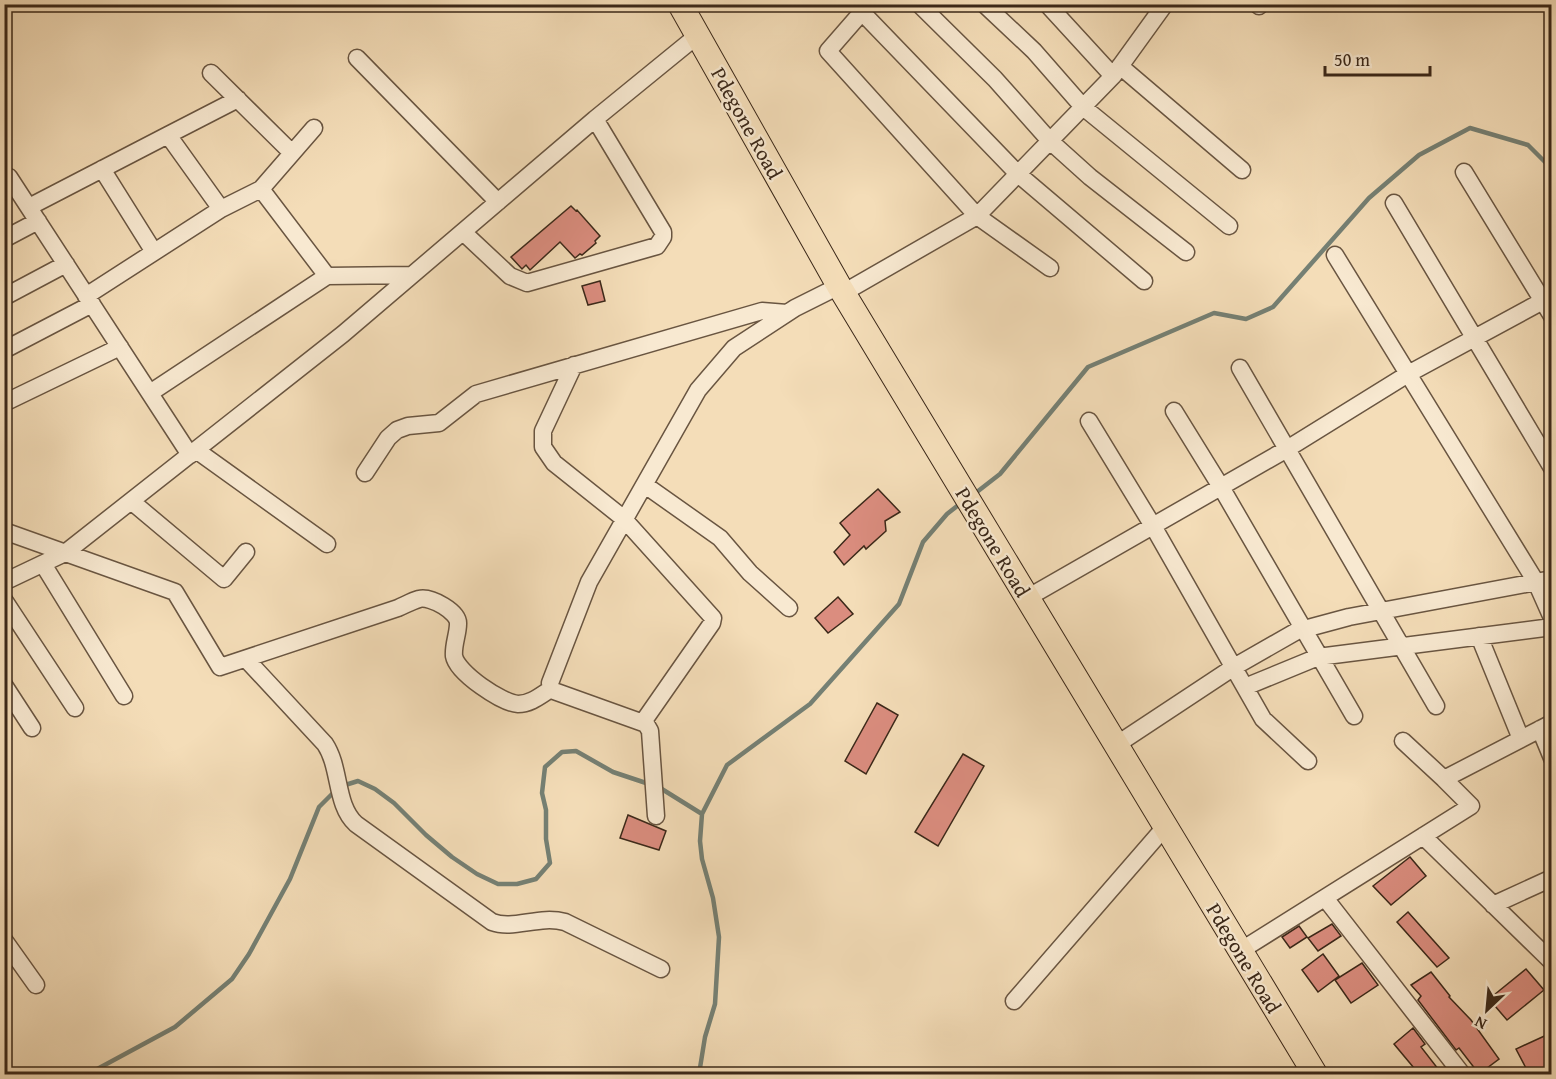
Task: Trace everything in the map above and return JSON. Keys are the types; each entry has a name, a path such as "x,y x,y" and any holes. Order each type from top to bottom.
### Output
{"highway":[{"name":"Pdegone Road","path":"680,4 841,290 1315,1074"}],"street":[{"path":"919,4 995,79 1050,141 1090,177 1186,252"},
{"path":"984,4 1034,51 1083,107 1229,226"},
{"path":"1047,4 1116,71 1242,170"},
{"path":"551,688 550,683 589,582 623,518 645,485 698,390 734,348 787,313 841,290 977,216 1116,71 1165,4"},
{"path":"1050,268 977,216 828,51 861,7 1018,174 1144,281"},
{"path":"4,582 65,553 343,334 698,34"},
{"path":"357,58 498,202"},
{"path":"211,73 292,153"},
{"path":"4,239 33,214 102,169 238,99"},
{"path":"463,232 510,276 526,283 657,246 663,237 663,232 595,119"},
{"path":"4,350 89,300 154,252 221,209 261,189 314,128"},
{"path":"168,135 221,209"},
{"path":"102,169 154,252"},
{"path":"1464,172 1547,298 1551,316"},
{"path":"4,179 9,177 150,393 193,452 327,544"},
{"path":"261,189 327,276"},
{"path":"1394,203 1551,468"},
{"path":"1335,255 1408,374 1544,581 1551,618"},
{"path":"4,297 66,264"},
{"path":"150,393 327,276 412,275"},
{"path":"1027,598 1287,449 1408,374 1547,298"},
{"path":"365,473 388,438 397,430 408,426 439,423 476,394 762,311 787,313"},
{"path":"4,403 120,347"},
{"path":"574,365 543,431 543,447 554,463 623,518 713,618 712,623 643,722"},
{"path":"1240,368 1436,706"},
{"path":"1174,411 1221,487 1354,716"},
{"path":"1089,420 1153,526 1263,718 1308,761"},
{"path":"645,485 720,538 750,573 789,608"},
{"path":"131,501 224,579 246,552"},
{"path":"4,531 175,592 220,667 398,608 421,598 433,601 454,614 459,622 454,657 474,681 504,700 518,704 532,701 551,688"},
{"path":"43,564 124,696"},
{"path":"1116,745 1234,667 1303,630 1382,610 1544,581"},
{"path":"4,600 75,708"},
{"path":"1245,687 1318,657 1551,627"},
{"path":"1479,636 1521,739"},
{"path":"246,659 325,744 334,761 347,814 356,824 492,922 507,925 553,919 565,922 661,969"},
{"path":"4,685 32,728"},
{"path":"551,688 643,722 650,731 655,808"},
{"path":"1444,779 1546,726 1551,758"},
{"path":"1240,951 1471,806 1403,741"},
{"path":"1014,1001 1165,827"},
{"path":"1423,836 1551,962"},
{"path":"1493,905 1551,878"},
{"path":"1325,898 1462,1074"},
{"path":"4,940 36,985"}],"building":[{"path":"571,206 600,236 595,241 596,243 575,258 560,242 530,270 526,265 522,269 511,257"},
{"path":"600,281 605,301 588,305 582,286"},
{"path":"878,489 900,512 885,521 886,531 866,549 864,546 844,565 834,552 850,535 840,523"},
{"path":"838,597 853,614 828,633 815,618"},
{"path":"877,703 898,715 866,774 845,761"},
{"path":"963,754 984,766 938,846 915,832"},
{"path":"628,815 666,831 659,850 620,838"},
{"path":"1410,857 1426,876 1391,905 1373,886"},
{"path":"1408,912 1449,958 1437,967 1397,922"},
{"path":"1332,924 1341,936 1318,951 1308,938"},
{"path":"1299,926 1307,937 1290,948 1282,937"},
{"path":"1323,954 1339,976 1318,992 1302,970"},
{"path":"1362,963 1378,985 1351,1003 1335,980"},
{"path":"1526,969 1544,990 1507,1020 1489,999"},
{"path":"1431,972 1449,997 1471,1020 1499,1059 1479,1074 1459,1048 1456,1050 1418,1000 1421,996 1411,985"},
{"path":"1413,1028 1425,1044 1421,1047 1442,1074 1419,1074 1394,1044"},
{"path":"1551,1033 1551,1064 1534,1074 1529,1074 1516,1049"}],"waterway":[{"path":"973,495 1000,474 1088,367 1214,313 1246,319 1273,307 1369,198 1419,155 1470,128 1528,145 1552,169"},
{"path":"699,1074 705,1037 715,1004 719,937 713,898 702,859 700,841 702,814 727,765 810,704 899,604 923,542 947,514 961,503"},
{"path":"342,786 358,781 375,789 394,803 452,857 477,874 498,884 517,884 536,879 550,863 546,839 546,810 542,793 545,767 562,752 576,751 613,772 649,784"},
{"path":"657,786 702,814"},
{"path":"88,1074 175,1027 232,979 249,954 290,879 319,807 336,790"}]}
